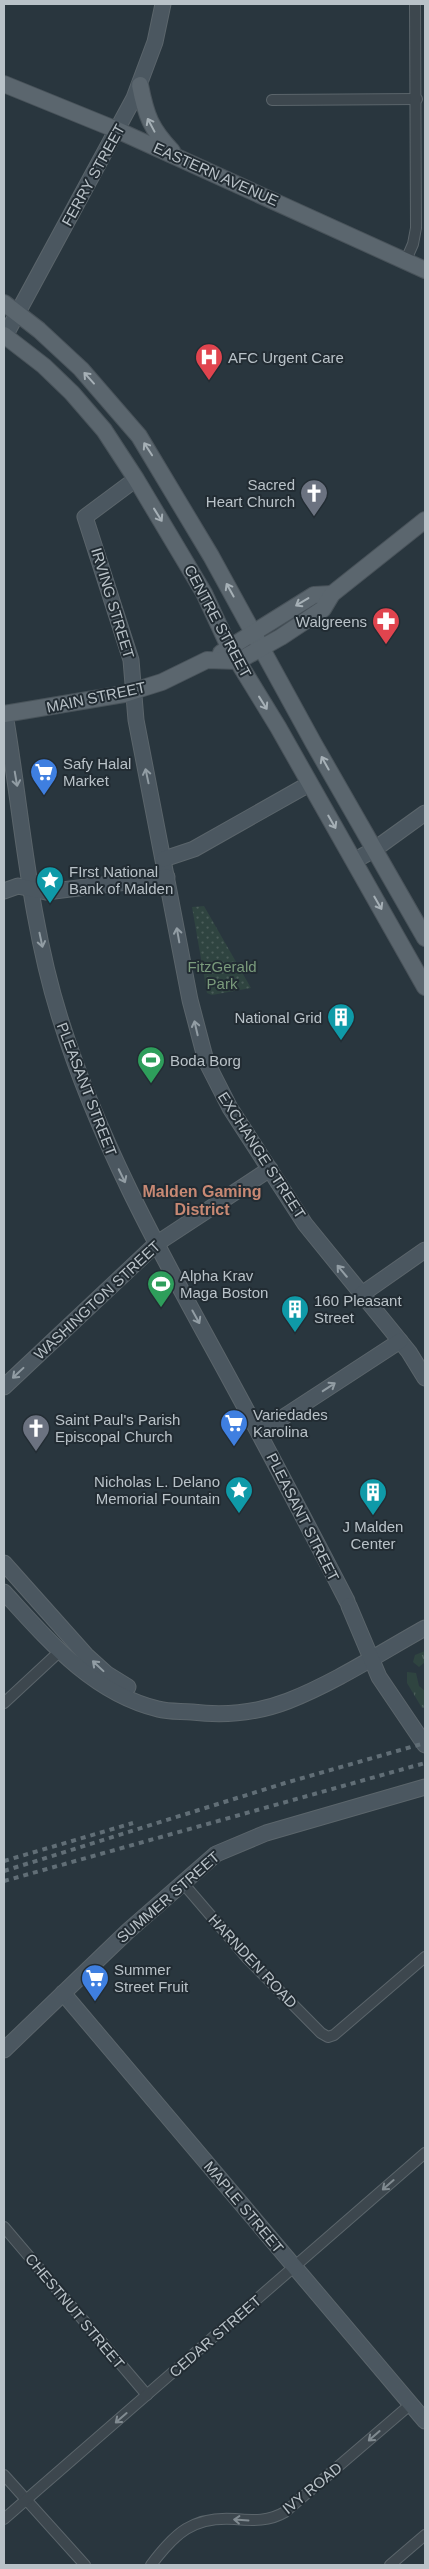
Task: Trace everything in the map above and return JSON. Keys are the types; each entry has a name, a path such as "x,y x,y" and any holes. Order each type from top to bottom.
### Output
{"main road":[{"name":"EASTERN AVENUE","path":"4,84 117,130 425,270"},
{"path":"140,85 145,113 150,124 177,157"},
{"name":"CENTRE STREET","path":"10,307 81,369 139,436 172,489 425,938"},
{"name":"CENTRE STREET","path":"4,336 44,366 72,393 104,430 136,479 204,593 228,647 310,784 425,987"},
{"name":"MAIN STREET","path":"238,662 322,609 332,594 425,520"},
{"name":"MAIN STREET","path":"4,714 113,696 162,682 213,659 228,647 314,595 332,594"},
{"path":"213,659 238,662"}],"street":[{"name":"FERRY STREET","path":"4,336 10,307 117,130 140,85 155,42 163,4"},
{"path":"406,260 415,236 421,187 417,99 420,47 415,4"},
{"path":"272,100 417,99"},
{"name":"IRVING STREET","path":"134,691 133,666 127,643 85,517 136,479"},
{"name":"EXCHANGE STREET","path":"134,691 136,720 200,1044 222,1094 316,1239 400,1341 425,1378"},
{"name":"PLEASANT STREET","path":"4,714 32,890 53,996 75,1065 114,1160 156,1244 259,1433 348,1603 369,1658 397,1707 425,1745"},
{"path":"164,859 194,849 310,784"},
{"path":"354,861 375,849 425,813"},
{"path":"4,891 18,886 46,892 167,877"},
{"name":"WASHINGTON STREET","path":"4,1387 156,1244 270,1169"},
{"path":"362,1294 425,1250"},
{"path":"259,1433 400,1341"},
{"path":"4,1563 42,1603 86,1655 107,1674 139,1693 187,1712"},
{"path":"4,1592 59,1652 92,1678 132,1700 160,1710 229,1714 275,1705 301,1695 425,1628"},
{"path":"26,1617 42,1603"},
{"path":"4,1703 59,1652"},
{"name":"SUMMER STREET","path":"4,2048 209,1858 237,1844 285,1827 425,1787"},
{"name":"HARNDEN ROAD","path":"182,1882 247,1958 321,2033 328,2037 334,2035 425,1957"},
{"name":"MAPLE STREET","path":"63,1993 425,2421"},
{"name":"CEDAR STREET","path":"4,2519 425,2153"},
{"name":"CHESTNUT STREET","path":"4,2227 147,2396"},
{"name":"IVY ROAD","path":"151,2565 172,2540 190,2526 219,2519 266,2519 285,2512 411,2404"},
{"path":"4,2475 85,2565"},
{"path":"390,2565 425,2535"}],"green space":[{"name":"FitzGerald Park","path":"204,906 251,988 212,995 207,993 192,907"},
{"path":"425,1651 425,1662 419,1667 413,1662 415,1655"},
{"path":"407,1672 416,1673 419,1686 425,1691 425,1707 422,1708 407,1683"}],"railway":[{"path":"4,1871 285,1783 425,1743"},
{"path":"4,1881 425,1763"},
{"path":"4,1861 133,1823"}],"place":[{"name":"AFC Urgent Care","path":"209,381"},
{"name":"Sacred Heart Church","path":"314,517"},
{"name":"Walgreens","path":"386,645"},
{"name":"Safy Halal Market","path":"44,796"},
{"name":"FIrst National Bank of Malden","path":"50,904"},
{"name":"National Grid","path":"341,1041"},
{"name":"Boda Borg","path":"151,1084"},
{"name":"Alpha Krav Maga Boston","path":"161,1308"},
{"name":"160 Pleasant Street","path":"295,1333"},
{"name":"Variedades Karolina","path":"234,1447"},
{"name":"Saint Paul's Parish Episcopal Church","path":"36,1452"},
{"name":"Nicholas L. Delano Memorial Fountain","path":"239,1514"},
{"name":"J Malden Center","path":"373,1516"},
{"name":"Summer Street Fruit","path":"95,2002"}],"district":[{"name":"Malden Gaming District","path":"202,1200"}]}
